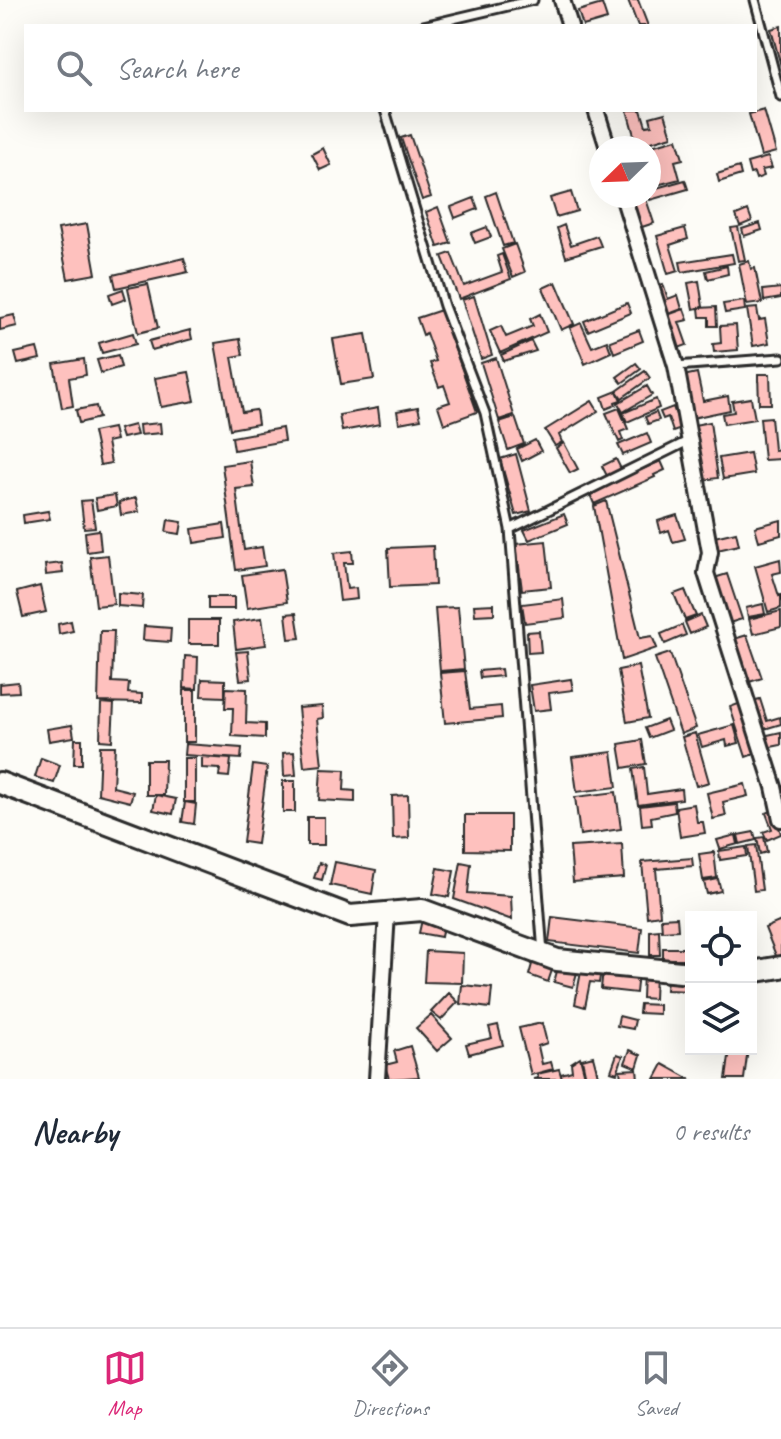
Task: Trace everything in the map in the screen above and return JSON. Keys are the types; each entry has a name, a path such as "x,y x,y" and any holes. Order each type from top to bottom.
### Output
{"street":[{"path":"562,0 569,24"},
{"path":"597,112 604,136"},
{"path":"627,208 676,366 710,552 706,573 774,787 781,819"},
{"path":"0,783 350,916 422,910 557,960 685,972"},
{"path":"377,1079 387,913"},
{"path":"757,971 781,967"}],"lane":[{"path":"431,24 533,0"},
{"path":"755,0 781,97"},
{"path":"386,112 444,306 485,413 510,529 544,955"},
{"path":"676,366 781,358"},
{"path":"510,529 688,441"}],"building":[{"path":"628,0 638,0 647,24 637,24"},
{"path":"602,4 607,19 582,24 578,11"},
{"path":"781,26 781,66 771,29"},
{"path":"764,110 776,152 761,156 749,114"},
{"path":"628,112 642,112 646,126 652,125 650,117 665,113 672,136 661,139 661,136 634,136"},
{"path":"410,135 431,197 422,200 401,138"},
{"path":"677,139 683,159 675,161 680,179 661,184 661,143"},
{"path":"323,148 331,165 320,170 312,154"},
{"path":"768,157 772,168 762,170 764,176 756,179 754,173 750,174 747,163"},
{"path":"739,167 741,175 719,182 717,174"},
{"path":"685,180 688,189 661,197 661,187"},
{"path":"496,192 513,243 503,246 486,196"},
{"path":"571,192 577,211 556,217 550,198"},
{"path":"474,198 478,209 455,218 451,207"},
{"path":"438,207 451,243 438,247 426,212"},
{"path":"630,208 649,208 654,223 636,229"},
{"path":"748,210 752,221 740,226 736,215"},
{"path":"760,223 762,230 744,236 742,229"},
{"path":"87,224 96,274 68,279 58,229"},
{"path":"564,225 571,245 597,236 601,246 566,257 557,228"},
{"path":"487,227 491,237 475,243 471,233"},
{"path":"738,227 745,260 738,261 731,228"},
{"path":"685,228 688,239 670,245 678,271 668,274 657,236"},
{"path":"515,244 525,272 513,277 502,249"},
{"path":"451,253 464,286 502,272 497,256 502,254 511,279 459,299 442,256"},
{"path":"732,254 734,263 682,272 680,262"},
{"path":"184,258 188,272 116,288 113,275"},
{"path":"749,261 751,269 755,268 762,303 747,305 739,264"},
{"path":"727,266 728,274 708,279 706,271"},
{"path":"699,281 703,307 693,309 688,283"},
{"path":"556,282 574,324 561,330 543,288"},
{"path":"148,284 158,328 138,333 128,288"},
{"path":"663,284 668,299 678,295 682,309 663,316 653,287"},
{"path":"781,288 781,298 764,301 763,290"},
{"path":"123,289 126,299 112,304 109,294"},
{"path":"474,296 492,355 481,359 462,300"},
{"path":"744,301 745,310 725,313 723,304"},
{"path":"627,303 631,313 588,331 584,321"},
{"path":"716,307 717,326 709,326 709,317 700,317 699,308"},
{"path":"757,308 759,320 765,319 769,343 753,346 747,309"},
{"path":"684,309 688,320 679,322 687,345 673,350 662,317"},
{"path":"441,310 477,412 444,424 438,406 450,402 444,385 439,387 430,363 436,361 417,318"},
{"path":"540,314 547,332 500,353 490,331 501,326 506,337 533,326 530,319"},
{"path":"14,315 17,326 0,330 0,318"},
{"path":"581,323 592,347 607,341 611,352 585,364 570,328"},
{"path":"736,325 738,350 714,352 713,344 721,343 720,326"},
{"path":"190,330 192,339 152,350 149,341"},
{"path":"639,330 643,341 614,353 610,341"},
{"path":"133,333 136,344 102,353 99,343"},
{"path":"366,334 374,379 341,384 333,339"},
{"path":"240,339 243,355 232,357 242,412 256,410 258,424 230,429 215,343"},
{"path":"531,341 536,351 504,361 501,355"},
{"path":"37,348 40,359 18,364 15,353"},
{"path":"118,355 121,367 101,373 97,360"},
{"path":"496,358 514,415 499,420 481,363"},
{"path":"84,359 86,375 69,378 73,406 62,408 54,364"},
{"path":"636,363 641,369 622,383 617,377"},
{"path":"645,371 650,378 622,398 617,391"},
{"path":"189,372 195,401 161,407 155,378"},
{"path":"697,373 703,401 728,396 730,410 692,418 683,376"},
{"path":"758,374 770,374 771,404 759,404"},
{"path":"647,386 652,395 623,412 618,403"},
{"path":"617,391 621,400 606,409 602,397"},
{"path":"751,398 755,419 724,424 722,414 734,412 732,401"},
{"path":"656,399 659,408 627,422 623,413"},
{"path":"592,401 598,411 559,435 562,442 555,446 545,430"},
{"path":"96,406 99,418 79,423 76,410"},
{"path":"418,407 421,419 399,423 397,411"},
{"path":"673,407 681,429 673,432 668,417 663,419 660,412"},
{"path":"378,408 380,424 342,431 339,415"},
{"path":"619,408 628,429 620,432 623,440 619,442 606,413"},
{"path":"656,412 659,420 648,424 645,417"},
{"path":"515,417 524,444 508,450 499,422"},
{"path":"771,417 774,450 781,449 781,459 764,460 760,418"},
{"path":"710,422 718,478 703,480 694,425"},
{"path":"160,423 161,433 140,435 139,425"},
{"path":"134,425 137,435 122,438 119,429"},
{"path":"113,428 116,440 107,442 111,463 100,465 93,432"},
{"path":"282,428 284,441 234,450 232,437"},
{"path":"647,433 651,443 623,455 618,445"},
{"path":"535,440 541,451 522,461 517,449"},
{"path":"564,443 578,469 570,473 556,448"},
{"path":"750,453 754,474 723,479 719,458"},
{"path":"516,454 531,511 516,515 500,459"},
{"path":"616,459 621,469 607,476 602,466"},
{"path":"250,461 254,487 236,489 244,550 262,547 265,566 236,570 222,465"},
{"path":"661,461 665,470 655,477 594,504 589,492"},
{"path":"115,495 117,506 97,510 95,498"},
{"path":"136,498 139,512 121,515 119,502"},
{"path":"91,500 95,527 84,528 81,501"},
{"path":"606,501 640,638 652,636 657,648 622,660 594,506"},
{"path":"48,511 50,519 24,523 23,515"},
{"path":"564,514 568,524 529,540 524,530"},
{"path":"677,515 685,539 673,542 669,530 661,533 658,521"},
{"path":"168,520 182,522 180,534 166,532"},
{"path":"781,520 781,535 759,541 755,527"},
{"path":"224,524 226,538 194,543 192,529"},
{"path":"99,530 101,550 87,552 85,532"},
{"path":"736,532 739,545 713,551 710,538"},
{"path":"546,541 551,587 522,590 516,544"},
{"path":"433,546 435,585 390,587 388,548"},
{"path":"352,551 353,563 344,563 347,589 356,588 357,599 340,601 334,553"},
{"path":"108,555 114,604 96,606 90,557"},
{"path":"780,559 781,572 772,574 781,595 781,608 768,612 755,566"},
{"path":"62,563 63,573 46,575 45,565"},
{"path":"282,569 287,602 247,608 242,575"},
{"path":"727,574 742,619 726,624 711,579"},
{"path":"40,586 46,612 23,617 17,592"},
{"path":"685,590 696,616 685,620 674,594"},
{"path":"118,593 143,595 142,608 118,606"},
{"path":"208,597 234,597 234,609 208,609"},
{"path":"563,599 565,618 525,623 522,604"},
{"path":"494,604 494,614 475,615 474,605"},
{"path":"763,604 765,614 748,617 746,608"},
{"path":"458,607 464,669 440,671 435,608"},
{"path":"781,611 781,627 753,634 749,619"},
{"path":"296,613 300,638 289,639 286,614"},
{"path":"701,615 706,627 690,634 685,622"},
{"path":"262,618 266,645 236,649 233,622"},
{"path":"188,620 219,620 219,644 188,644"},
{"path":"71,621 73,631 59,634 58,624"},
{"path":"682,625 686,635 665,644 661,634"},
{"path":"144,626 171,628 170,642 143,640"},
{"path":"100,631 114,631 112,682 129,683 128,693 142,694 142,703 98,702"},
{"path":"539,631 541,652 528,653 527,632"},
{"path":"747,635 762,678 746,683 731,640"},
{"path":"248,651 251,679 240,680 236,652"},
{"path":"670,653 696,728 681,734 655,658"},
{"path":"185,656 198,657 197,689 184,688"},
{"path":"638,666 648,718 627,722 618,670"},
{"path":"501,669 502,676 480,678 479,671"},
{"path":"465,671 470,709 501,706 502,718 445,723 440,673"},
{"path":"202,679 225,680 225,697 201,696"},
{"path":"571,679 573,690 549,693 551,709 534,711 530,685"},
{"path":"18,682 19,692 0,693 0,684"},
{"path":"226,688 247,689 246,723 265,724 265,738 232,736 233,708 225,708"},
{"path":"184,690 195,690 195,742 184,742"},
{"path":"760,699 767,721 780,717 781,724 761,730 752,701"},
{"path":"101,703 114,704 112,741 100,740"},
{"path":"741,703 757,753 746,757 730,707"},
{"path":"322,706 323,718 317,719 322,765 304,767 298,708"},
{"path":"666,720 670,730 649,738 645,728"},
{"path":"72,725 74,737 49,741 47,729"},
{"path":"734,725 739,743 727,746 726,740 702,747 698,735"},
{"path":"781,732 781,745 766,748 763,736"},
{"path":"695,733 709,782 696,786 682,737"},
{"path":"75,739 82,739 82,764 74,764"},
{"path":"642,740 646,764 623,768 619,744"},
{"path":"185,744 242,748 241,759 184,755"},
{"path":"100,746 115,746 113,787 133,792 130,802 98,794"},
{"path":"294,752 296,775 284,776 283,753"},
{"path":"612,752 617,787 577,792 572,757"},
{"path":"202,757 231,759 229,777 219,776 220,769 202,768"},
{"path":"41,758 60,765 54,783 35,777"},
{"path":"184,758 195,758 195,802 184,802"},
{"path":"146,760 165,760 164,795 146,795"},
{"path":"253,765 267,767 257,844 243,842"},
{"path":"644,767 647,794 681,789 682,799 638,805 633,769"},
{"path":"321,769 345,770 344,790 355,791 355,802 319,800"},
{"path":"283,781 295,781 295,812 283,812"},
{"path":"745,784 748,796 723,802 726,816 713,819 707,793"},
{"path":"616,792 621,829 580,835 575,797"},
{"path":"156,795 176,799 173,814 153,810"},
{"path":"408,795 409,838 393,839 392,796"},
{"path":"185,802 196,804 194,824 182,822"},
{"path":"674,802 675,812 651,817 652,824 642,825 640,806"},
{"path":"694,804 697,822 703,822 705,833 680,837 676,807"},
{"path":"774,810 781,834 767,840 763,832 772,829 766,813"},
{"path":"465,815 510,815 510,851 465,850"},
{"path":"307,817 324,817 324,845 307,845"},
{"path":"754,832 756,840 740,844 738,835"},
{"path":"736,835 738,844 720,849 717,840"},
{"path":"764,837 767,852 760,854 757,838"},
{"path":"622,844 624,878 573,882 570,847"},
{"path":"756,845 762,890 754,891 748,846"},
{"path":"746,847 747,856 720,860 719,851"},
{"path":"714,852 717,878 703,880 699,854"},
{"path":"692,858 693,866 656,869 660,915 647,917 642,862"},
{"path":"335,862 376,870 372,894 330,885"},
{"path":"461,862 471,864 468,893 511,896 512,920 454,899"},
{"path":"319,863 326,865 322,880 314,878"},
{"path":"438,868 454,871 449,897 433,894"},
{"path":"718,879 721,891 707,894 704,882"},
{"path":"423,915 444,920 441,937 419,933"},
{"path":"552,917 642,928 639,953 549,942"},
{"path":"677,917 678,930 662,931 661,918"},
{"path":"781,921 781,956 777,958 765,928"},
{"path":"659,930 660,955 650,955 650,931"},
{"path":"663,948 685,948 685,959 663,959"},
{"path":"426,951 463,953 462,983 424,982"},
{"path":"534,957 554,964 548,982 529,975"},
{"path":"559,964 578,969 573,987 554,982"},
{"path":"582,966 601,970 599,983 590,982 585,1007 575,1004"},
{"path":"603,969 638,972 636,993 601,989"},
{"path":"643,973 655,974 654,999 642,998"},
{"path":"667,977 685,978 685,991 666,990"},
{"path":"462,985 492,988 490,1008 460,1004"},
{"path":"449,993 458,1002 441,1020 431,1012"},
{"path":"640,1004 659,1005 659,1014 639,1013"},
{"path":"431,1015 452,1038 437,1051 416,1028"},
{"path":"619,1016 635,1020 633,1029 617,1026"},
{"path":"542,1023 547,1043 538,1046 542,1064 551,1062 553,1069 531,1075 519,1028"},
{"path":"498,1025 503,1045 469,1054 466,1044 492,1038 489,1027"},
{"path":"410,1046 419,1077 389,1079 385,1065 397,1062 394,1051"},
{"path":"630,1050 641,1055 637,1068 625,1063"},
{"path":"617,1054 623,1056 617,1073 611,1071"},
{"path":"729,1055 747,1055 744,1079 726,1079"},
{"path":"593,1056 598,1075 586,1078 582,1059"},
{"path":"580,1057 585,1076 562,1079 561,1074 572,1071 571,1063"},
{"path":"663,1064 690,1079 655,1079"},
{"path":"559,1069 562,1079 533,1079 538,1078 537,1074"},
{"path":"637,1069 638,1079 621,1079 620,1070"}]}
